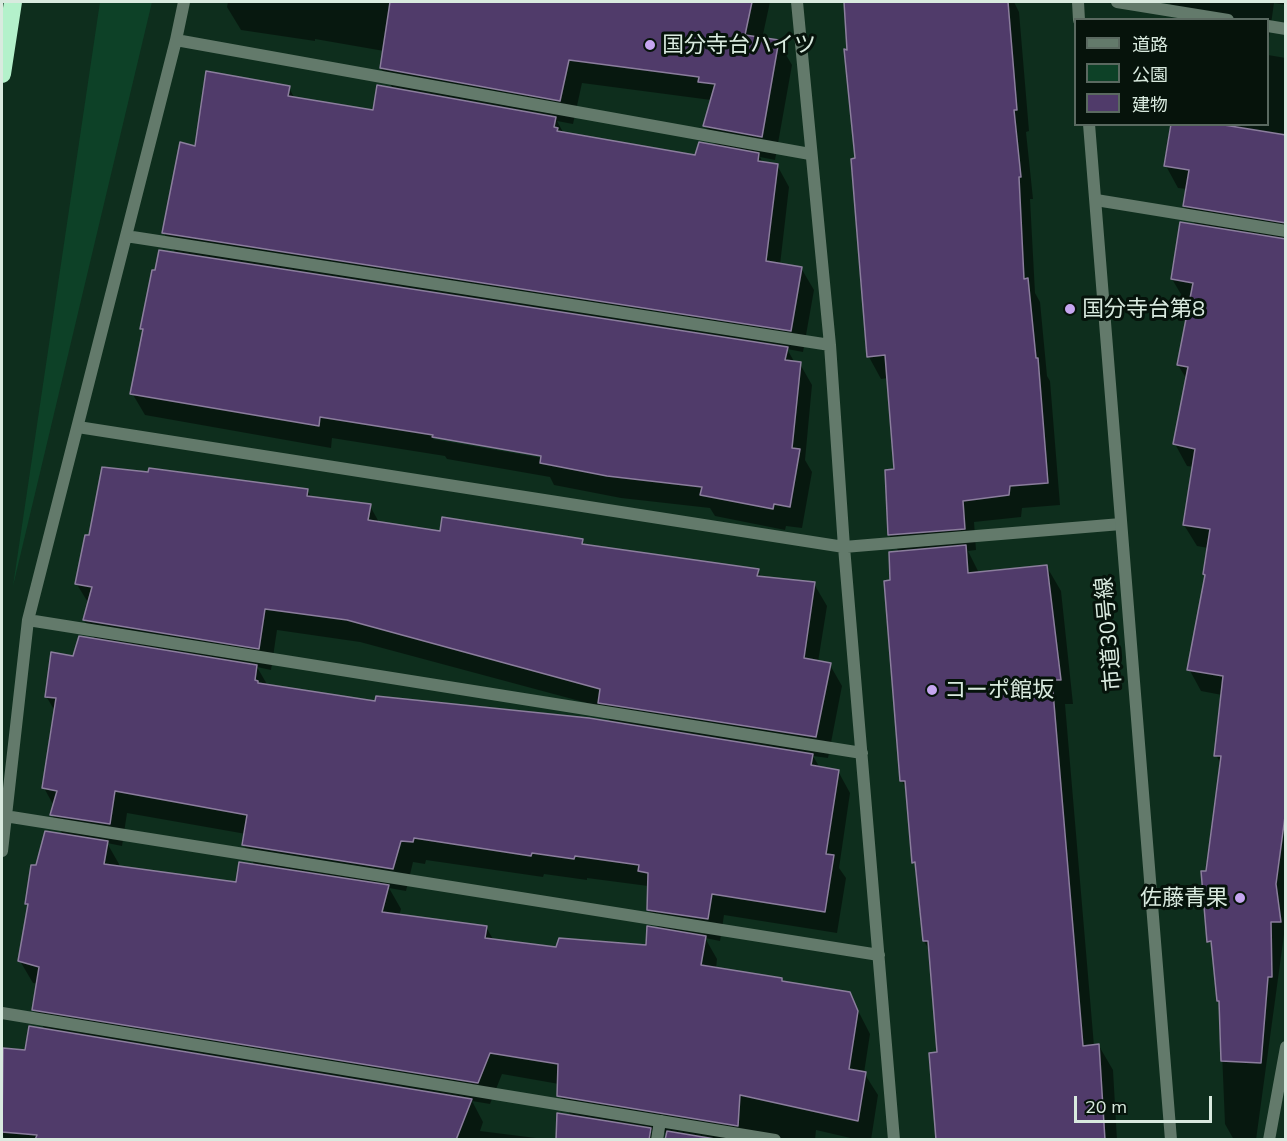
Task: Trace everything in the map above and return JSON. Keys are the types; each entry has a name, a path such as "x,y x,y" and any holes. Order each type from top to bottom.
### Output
{"highway":[{"path":"2,74 14,2"}],"street":[{"path":"2,851 28,620 184,2"},
{"path":"797,2 830,345 844,548 894,1140"},
{"path":"1078,2 1079,18"},
{"path":"1117,2 1216,18"},
{"path":"1269,26 1286,29"},
{"path":"176,40 810,154"},
{"name":"市道30号線","path":"1089,126 1171,1140"},
{"path":"1096,200 1286,231"},
{"path":"126,236 830,345"},
{"path":"78,427 844,548 1121,524"},
{"path":"28,620 862,753"},
{"path":"5,816 879,956"},
{"path":"2,1013 775,1140"},
{"path":"1269,1140 1286,1047"},
{"path":"657,1140 660,1121"}],"green space":[{"path":"100,2 152,2 13,586"}],"building":[{"path":"390,2 752,2 745,35 779,40 762,137 703,126 715,84 698,82 699,77 569,60 560,101 380,68"},
{"path":"844,2 1008,2 1017,110 1014,110 1021,177 1019,177 1024,279 1028,278 1036,358 1038,358 1048,483 1010,486 1009,495 963,501 965,529 888,535 885,470 894,469 885,355 867,357 851,159 855,158 844,49 847,50"},
{"path":"206,71 290,86 288,96 373,110 377,85 556,117 554,127 558,128 557,131 695,155 699,142 759,153 758,161 778,164 766,261 802,267 791,331 162,233 180,142 195,146"},
{"path":"1171,126 1230,126 1286,135 1286,223 1183,206 1189,170 1164,166"},
{"path":"1180,222 1286,239 1286,809 1276,884 1281,922 1271,922 1272,977 1268,977 1261,1063 1221,1061 1219,1001 1217,1001 1211,941 1207,942 1201,871 1206,871 1221,756 1214,756 1223,676 1187,670 1205,575 1203,574 1210,529 1183,525 1195,449 1173,444 1188,367 1177,365 1193,283 1171,279"},
{"path":"159,250 788,347 785,360 801,362 792,448 800,449 790,507 774,504 773,509 700,495 702,487 607,476 540,463 541,456 432,437 433,435 320,417 319,426 130,394 143,329 140,329 152,270 155,270"},
{"path":"102,467 148,472 149,468 308,489 307,496 371,504 368,520 440,531 442,517 583,539 582,544 759,569 757,576 815,582 804,658 831,663 816,737 598,703 600,689 347,620 265,609 259,649 83,620 92,587 75,584 85,535 89,535"},
{"path":"966,545 968,573 1047,565 1061,680 1052,680 1083,1046 1099,1044 1105,1140 936,1140 929,1053 937,1052 928,941 923,941 915,862 912,863 905,781 900,781 884,581 890,580 889,552"},
{"path":"79,636 257,665 255,680 258,683 375,701 376,696 589,718 813,754 811,765 839,770 826,854 834,855 825,912 712,894 708,919 647,910 648,873 638,871 639,865 575,856 574,859 532,853 531,856 414,838 413,842 401,841 393,869 242,845 247,815 115,791 110,824 50,815 57,791 42,788 56,698 45,697 51,652 73,656"},
{"path":"45,831 108,841 104,864 236,882 239,862 389,885 382,912 487,926 485,938 556,947 559,938 646,945 647,926 706,936 701,965 850,992 858,1011 849,1069 866,1072 858,1121 740,1095 738,1126 557,1096 558,1064 490,1053 478,1083 32,1010 39,967 18,961 28,904 25,904 31,865 36,865"},
{"path":"29,1026 472,1099 456,1140 35,1140 37,1135 2,1132 3,1048 25,1050"},
{"path":"557,1113 651,1128 649,1140 556,1140"},
{"path":"667,1131 721,1140 665,1140"}],"place":[{"name":"国分寺台ハイツ","path":"650,45"},
{"name":"国分寺台第8","path":"1070,309"},
{"name":"コーポ館坂","path":"932,690"},
{"name":"佐藤青果","path":"1240,898"}]}
